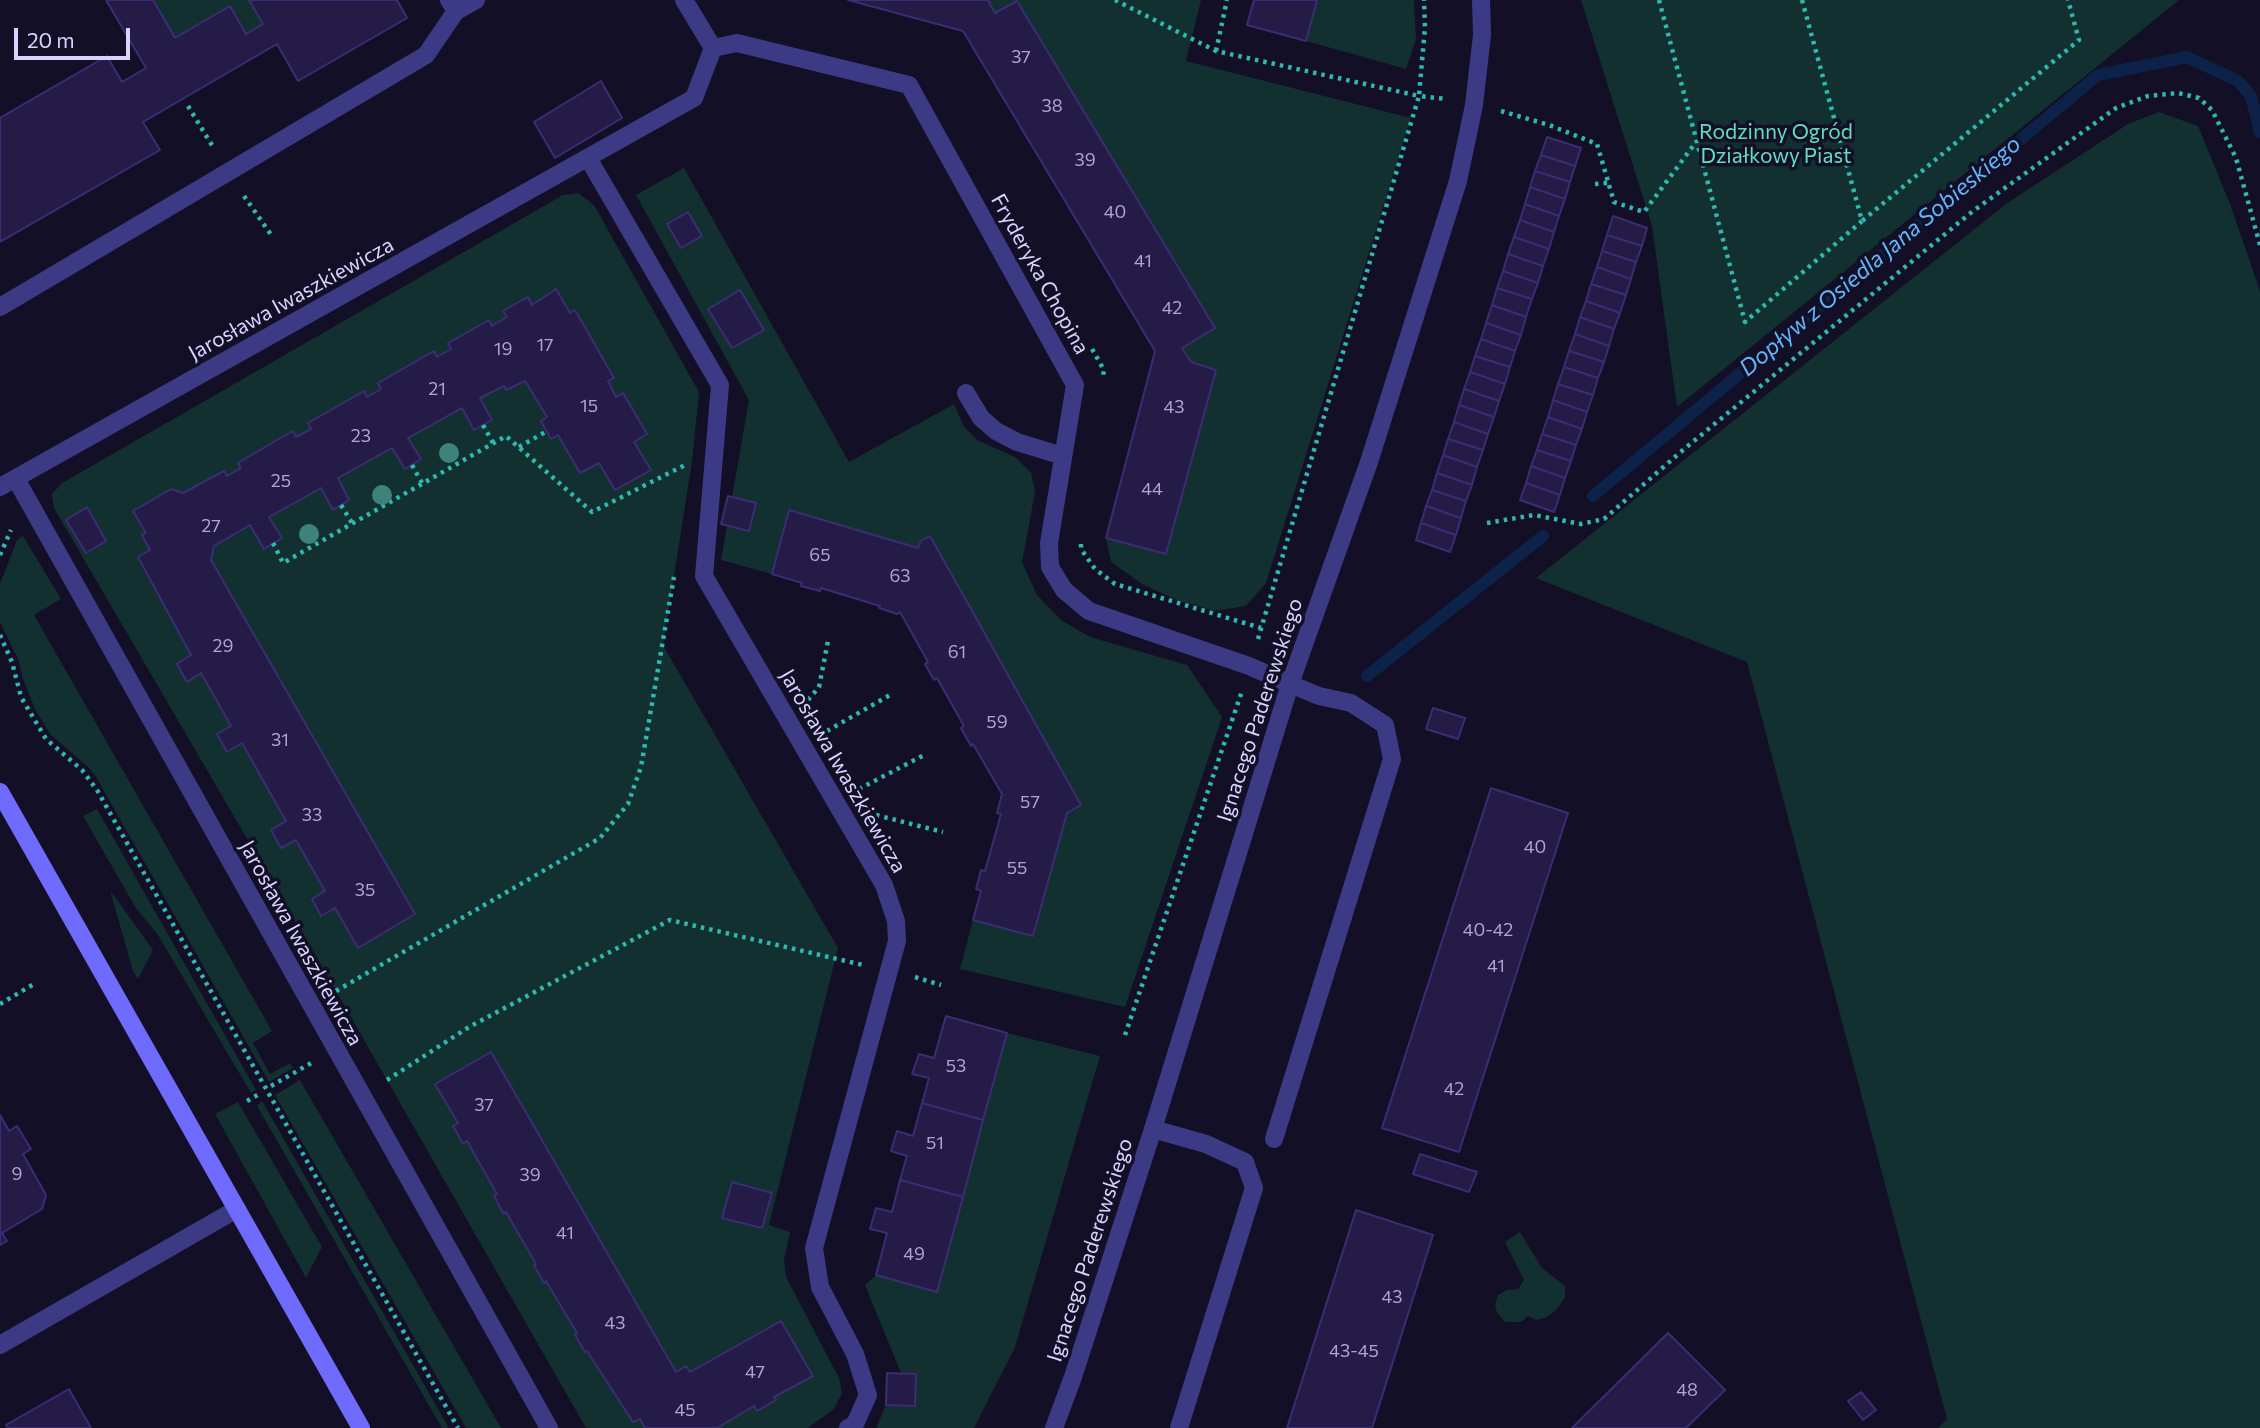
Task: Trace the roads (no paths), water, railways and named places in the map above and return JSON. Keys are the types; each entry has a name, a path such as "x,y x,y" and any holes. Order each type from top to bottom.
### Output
{"street":[{"path":"0,307 426,55 453,6 476,0"},
{"path":"684,0 713,48"},
{"name":"Ignacego Paderewskiego","path":"1054,1428 1153,1129 1290,684 1369,463 1458,181 1474,105 1482,35 1481,0"},
{"name":"Fryderyka Chopina","path":"713,48 737,43 909,85 1075,384 1049,543 1050,567 1064,590 1089,611 1249,666 1319,696 1351,703 1385,725 1392,760 1274,1139"},
{"name":"Jarosława Iwaszkiewicza","path":"548,1428 335,1050 8,483 694,98 713,48"},
{"name":"Jarosława Iwaszkiewicza","path":"588,158 720,385 704,576 884,885 896,920 897,940 814,1248 820,1287 855,1354 868,1395 855,1424 848,1428"},
{"path":"966,393 981,418 996,431 1017,442 1063,456"},
{"path":"0,792 361,1428"},
{"path":"1153,1129 1206,1143 1245,1162 1254,1188 1179,1428"},
{"path":"0,1345 237,1209"}],"waterway":[{"name":"Dopływ z Osiedla Jana Sobieskiego","path":"1593,496 2098,75 2187,57 2238,81 2251,96 2260,132"},
{"name":"Dopływ z Osiedla Jana Sobieskiego","path":"1367,676 1543,536"}],"park label":[{"name":"Rodzinny Ogród Działkowy Piast","path":"1776,144"}]}
